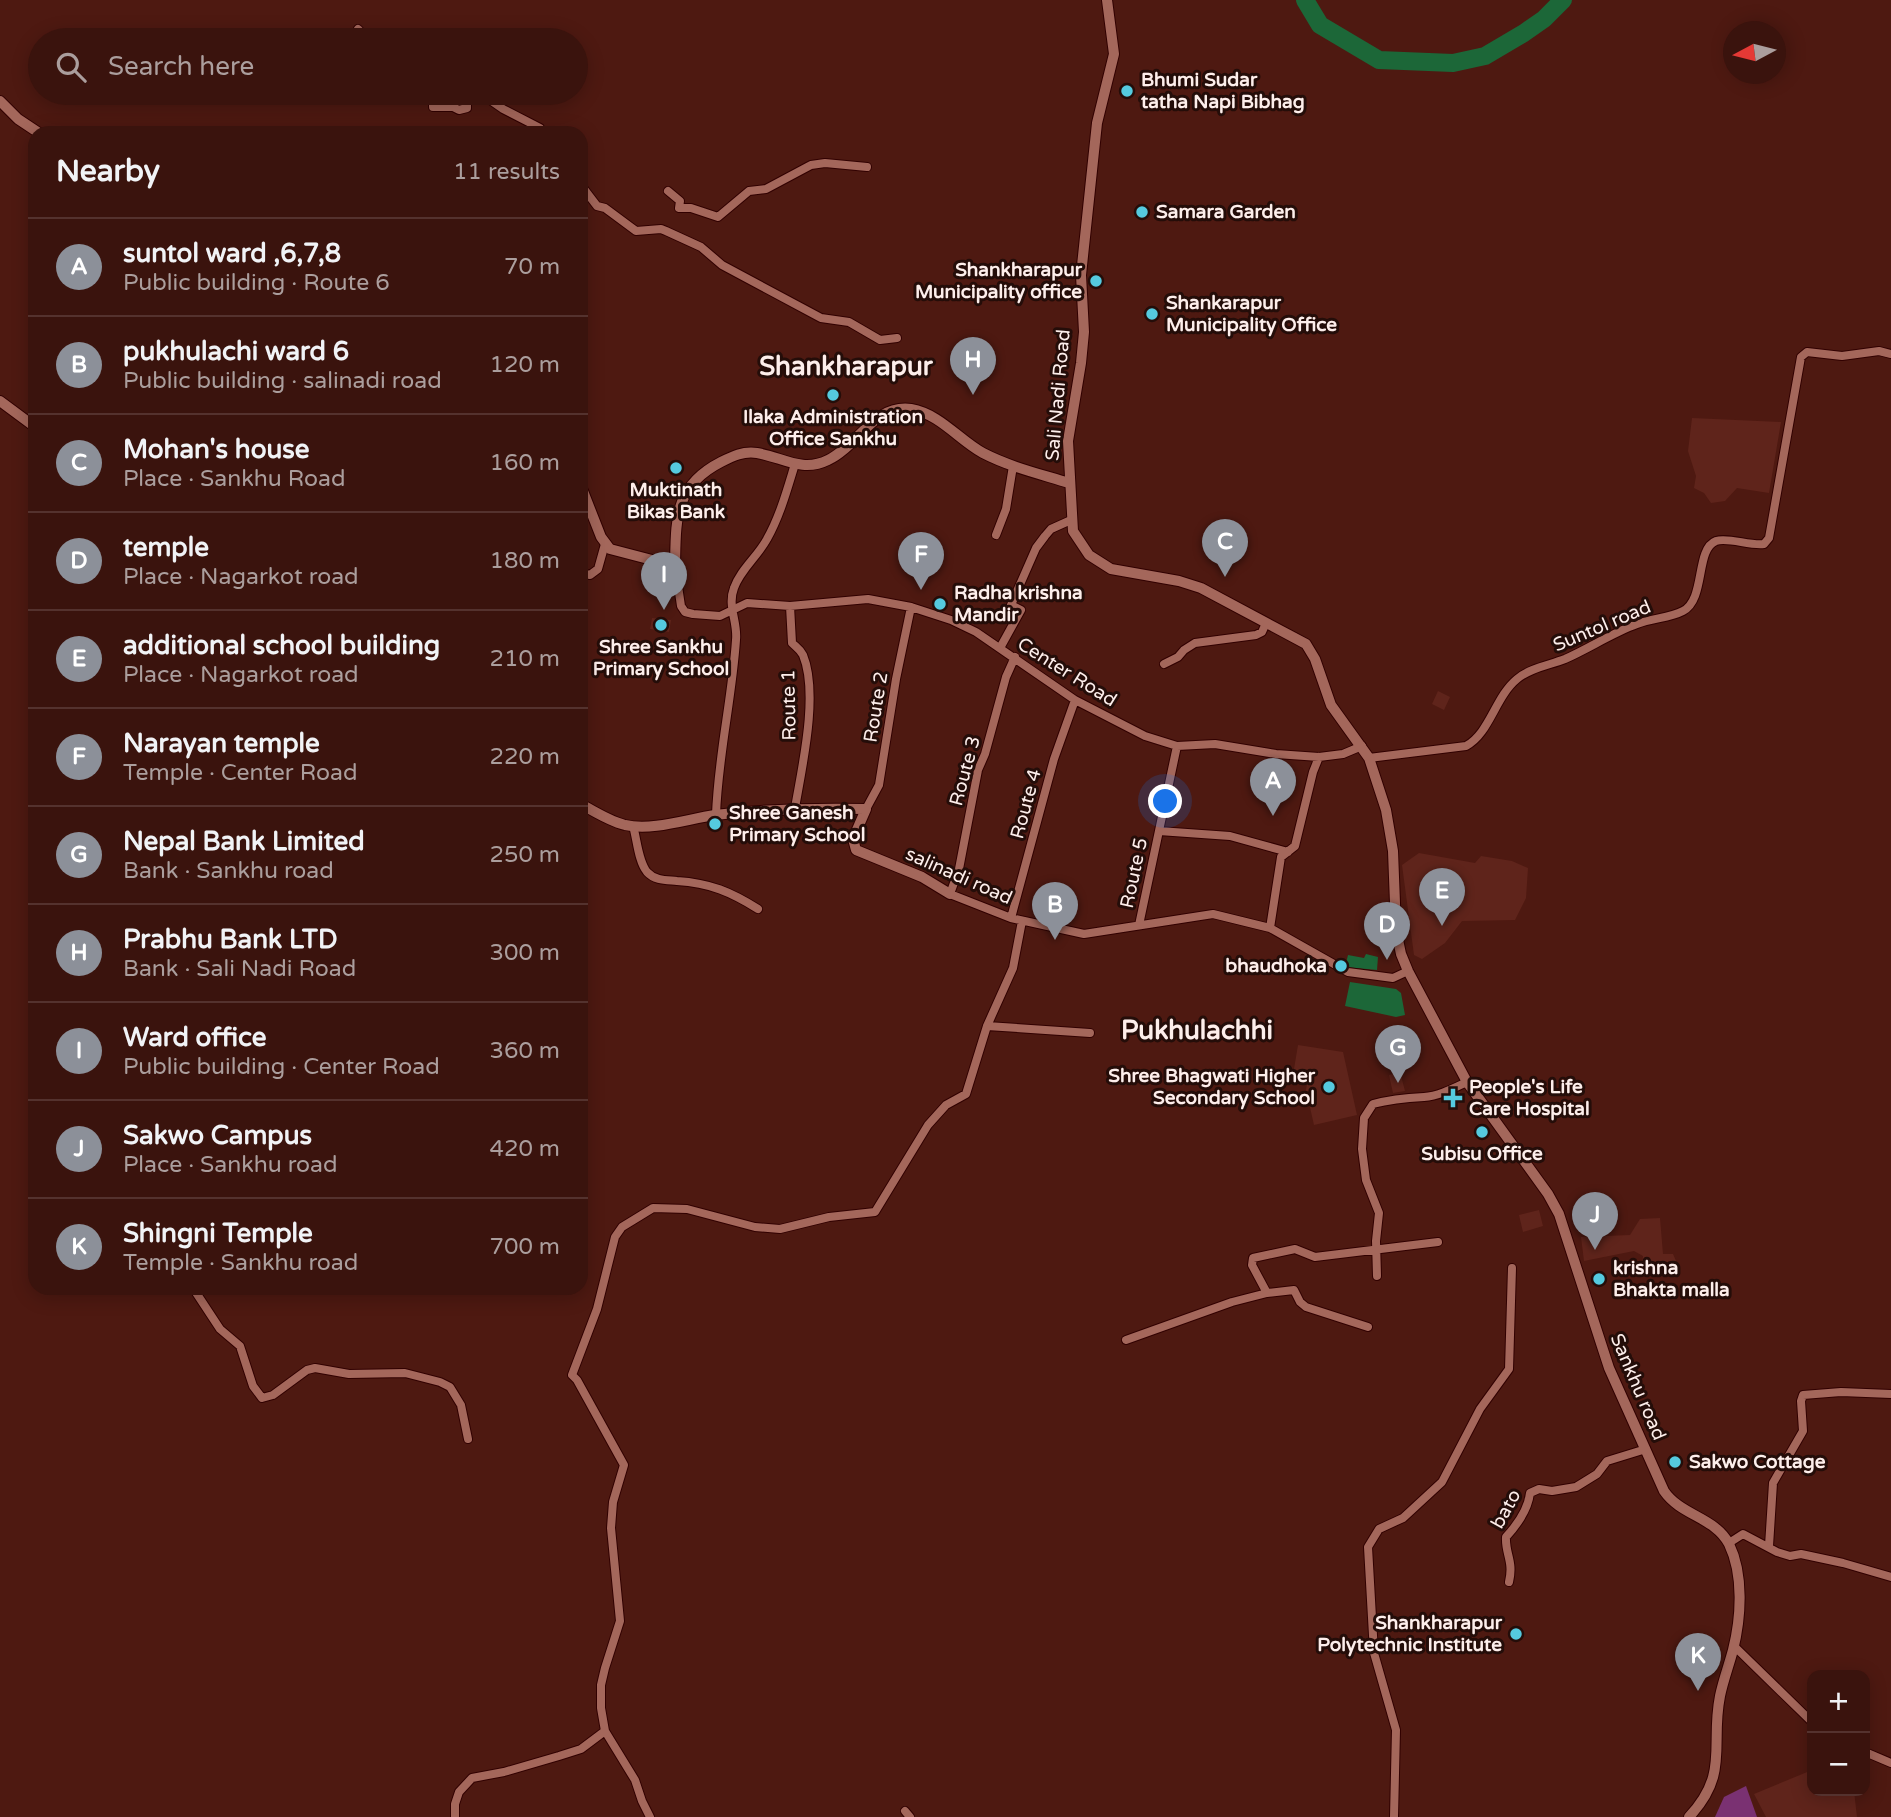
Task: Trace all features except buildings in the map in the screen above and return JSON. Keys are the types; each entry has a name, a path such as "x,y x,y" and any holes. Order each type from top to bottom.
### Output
{"main road":[{"name":"Sali Nadi Road","path":"676,566 676,516 686,493 701,474 729,458 745,453 757,453 795,464 813,465 827,461 884,413 893,410 905,409 924,413 947,426 974,448 1013,466 1069,483 1068,442 1084,332 1081,275 1083,250 1097,122 1114,54 1107,0"},
{"path":"0,101 28,126"},
{"path":"0,401 28,422"},
{"path":"1069,483 1071,520 1078,542 1100,563 1118,571 1179,581 1201,588 1306,644 1315,659 1331,705 1370,758"},
{"path":"588,503 605,544 615,552 676,566"},
{"name":"Sankhu road","path":"1370,758 1386,810 1393,851 1396,930 1408,971 1467,1082 1548,1194 1559,1214 1604,1356 1657,1478 1669,1499 1719,1529 1729,1543"},
{"path":"588,808 604,818 633,826 795,808 866,809"},
{"name":"salinadi road","path":"866,809 853,839 856,850 922,877 950,894"},
{"path":"1689,1817 1713,1779 1718,1754 1717,1711 1734,1646 1739,1596 1736,1560 1729,1543"}],"street":[{"path":"433,105 459,110 467,108 467,105"},
{"path":"497,105 536,126"},
{"path":"668,191 680,201 679,208 691,208 718,217 749,191 766,188 811,164 867,167"},
{"path":"588,194 597,206 605,208 636,231 666,231 701,247 722,265 821,317 849,322 880,340 897,338"},
{"name":"Suntol road","path":"1370,758 1466,746 1477,737 1503,695 1518,678 1627,628 1681,612 1689,607 1697,594 1711,545 1716,541 1764,544 1769,538 1801,357 1807,352 1843,356 1879,351 1891,354"},
{"path":"716,815 722,740 736,648 737,630 731,609 734,586 768,539 795,464"},
{"path":"996,535 1006,509 1013,466"},
{"path":"1000,648 1021,610 1011,605 1036,548 1051,529 1071,520"},
{"path":"588,575 598,569 605,544"},
{"name":"Center Road","path":"676,566 681,606 685,612 715,617 747,603 790,606 857,599 911,607 951,620 976,632 1015,657 1075,700 1145,736 1177,746 1215,744 1276,754 1319,757 1343,754 1362,746"},
{"name":"Route 1","path":"790,606 792,643 804,659 808,690 808,740 795,808"},
{"name":"Route 2","path":"866,809 879,785 911,607"},
{"path":"1164,664 1195,643 1256,635 1262,632 1266,623"},
{"name":"Route 3","path":"950,894 959,869 978,770 1006,677 1015,657"},
{"name":"Route 4","path":"1011,918 1054,759 1075,700"},
{"name":"Route 5","path":"1139,925 1177,746"},
{"path":"1270,928 1281,857 1295,846 1319,757"},
{"path":"633,826 643,865 650,875 662,880 699,883 724,889 758,909"},
{"path":"1159,831 1230,836 1287,852"},
{"name":"salinadi road","path":"950,894 1011,918 1083,934 1213,914 1270,928 1348,972 1393,978 1408,971"},
{"path":"650,1817 635,1780 605,1731 601,1708 601,1685 610,1647 620,1621 611,1528 613,1502 624,1465 572,1375 597,1309 614,1237 622,1227 653,1208 687,1209 755,1227 779,1229 829,1217 875,1212 928,1125 946,1105 966,1094 988,1026 1013,968 1022,921"},
{"path":"988,1026 1090,1033"},
{"path":"1377,1276 1378,1213 1366,1180 1362,1149 1364,1118 1373,1104 1411,1096 1433,1095 1467,1082"},
{"path":"1267,1293 1251,1265 1252,1258 1296,1249 1315,1257 1438,1242"},
{"path":"1394,1817 1396,1730 1374,1653 1368,1547 1379,1530 1403,1518 1442,1482 1480,1409 1509,1368 1512,1268"},
{"path":"1126,1340 1232,1302 1267,1293 1294,1290 1306,1307 1368,1327"},
{"path":"197,1295 219,1329 240,1346 253,1386 262,1398 273,1395 300,1375 315,1368 349,1374 405,1373 450,1387 461,1405 468,1439"},
{"path":"1769,1546 1773,1483 1803,1431 1803,1395 1841,1392 1891,1394"},
{"name":"bato","path":"1509,1582 1510,1557 1506,1536 1514,1529 1529,1503 1530,1493 1539,1489 1552,1491 1576,1487 1597,1474 1607,1461 1646,1449"},
{"path":"1729,1543 1743,1534 1790,1556 1801,1555 1843,1563 1891,1577"},
{"path":"1734,1646 1807,1716"},
{"path":"456,1817 455,1804 459,1792 472,1778 504,1772 581,1749 605,1731"},
{"path":"1870,1754 1891,1763"}],"shaded area":[{"path":"1692,418 1781,422 1769,493 1737,488 1725,501 1711,503 1704,493 1694,488 1696,476 1688,451"},
{"name":"Shree Sankhu Primary School","path":"652,618 671,620 669,632 650,629"},
{"path":"1438,691 1450,697 1444,710 1432,704"},
{"path":"1419,853 1475,863 1481,856 1512,861 1528,868 1526,898 1515,920 1462,921 1445,943 1422,959 1414,955 1402,865"},
{"path":"1366,954 1378,957 1377,970 1345,967 1348,955 1364,958"},
{"path":"1350,982 1396,989 1401,993 1405,1015 1396,1017 1345,1006"},
{"name":"Shree Bhagwati Higher Secondary School","path":"1298,1045 1343,1052 1357,1115 1314,1125 1307,1084 1292,1081"},
{"path":"1400,1072 1405,1091 1393,1093 1389,1075"},
{"path":"1539,1210 1543,1226 1523,1232 1519,1215"},
{"path":"1660,1218 1663,1254 1673,1254 1676,1261 1669,1265 1646,1271 1642,1266 1643,1256 1634,1251 1584,1261 1581,1237 1630,1235 1640,1219"},
{"path":"1807,1772 1807,1796 1855,1796 1857,1817 1766,1817 1754,1794"},
{"path":"1746,1786 1757,1817 1715,1817 1724,1797"}],"waterway":[{"path":"1305,0 1320,25 1379,60 1453,63 1485,56 1544,19 1563,0"}],"place":[{"name":"Bhumi Sudar tatha Napi Bibhag","path":"1127,91"},
{"name":"Samara Garden","path":"1142,212"},
{"name":"Shankharapur Municipality office","path":"1096,281"},
{"name":"Shankarapur Municipality Office","path":"1152,314"},
{"name":"Ilaka Administration Office Sankhu","path":"833,395"},
{"name":"Prabhu Bank LTD","path":"973,395"},
{"name":"Muktinath Bikas Bank","path":"676,468"},
{"name":"Mohan's house","path":"1225,577"},
{"name":"Narayan temple","path":"921,590"},
{"name":"Radha krishna Mandir","path":"940,604"},
{"name":"Ward office","path":"664,610"},
{"name":"Shree Sankhu Primary School","path":"661,625"},
{"name":"suntol ward ,6,7,8","path":"1273,816"},
{"name":"Shree Ganesh Primary School","path":"715,824"},
{"name":"additional school building","path":"1442,926"},
{"name":"pukhulachi ward 6","path":"1055,940"},
{"name":"temple","path":"1387,960"},
{"name":"bhaudhoka","path":"1341,966"},
{"name":"Nepal Bank Limited","path":"1398,1083"},
{"name":"Shree Bhagwati Higher Secondary School","path":"1329,1087"},
{"name":"People's Life Care Hospital","path":"1453,1098"},
{"name":"Subisu Office","path":"1482,1132"},
{"name":"Sakwo Campus","path":"1595,1250"},
{"name":"krishna Bhakta malla","path":"1599,1279"},
{"name":"Sakwo Cottage","path":"1675,1462"},
{"name":"Shankharapur Polytechnic Institute","path":"1516,1634"},
{"name":"Shingni Temple","path":"1698,1691"}],"district":[{"name":"Shankharapur","path":"846,366"},
{"name":"Pukhulachhi","path":"1197,1030"}]}
